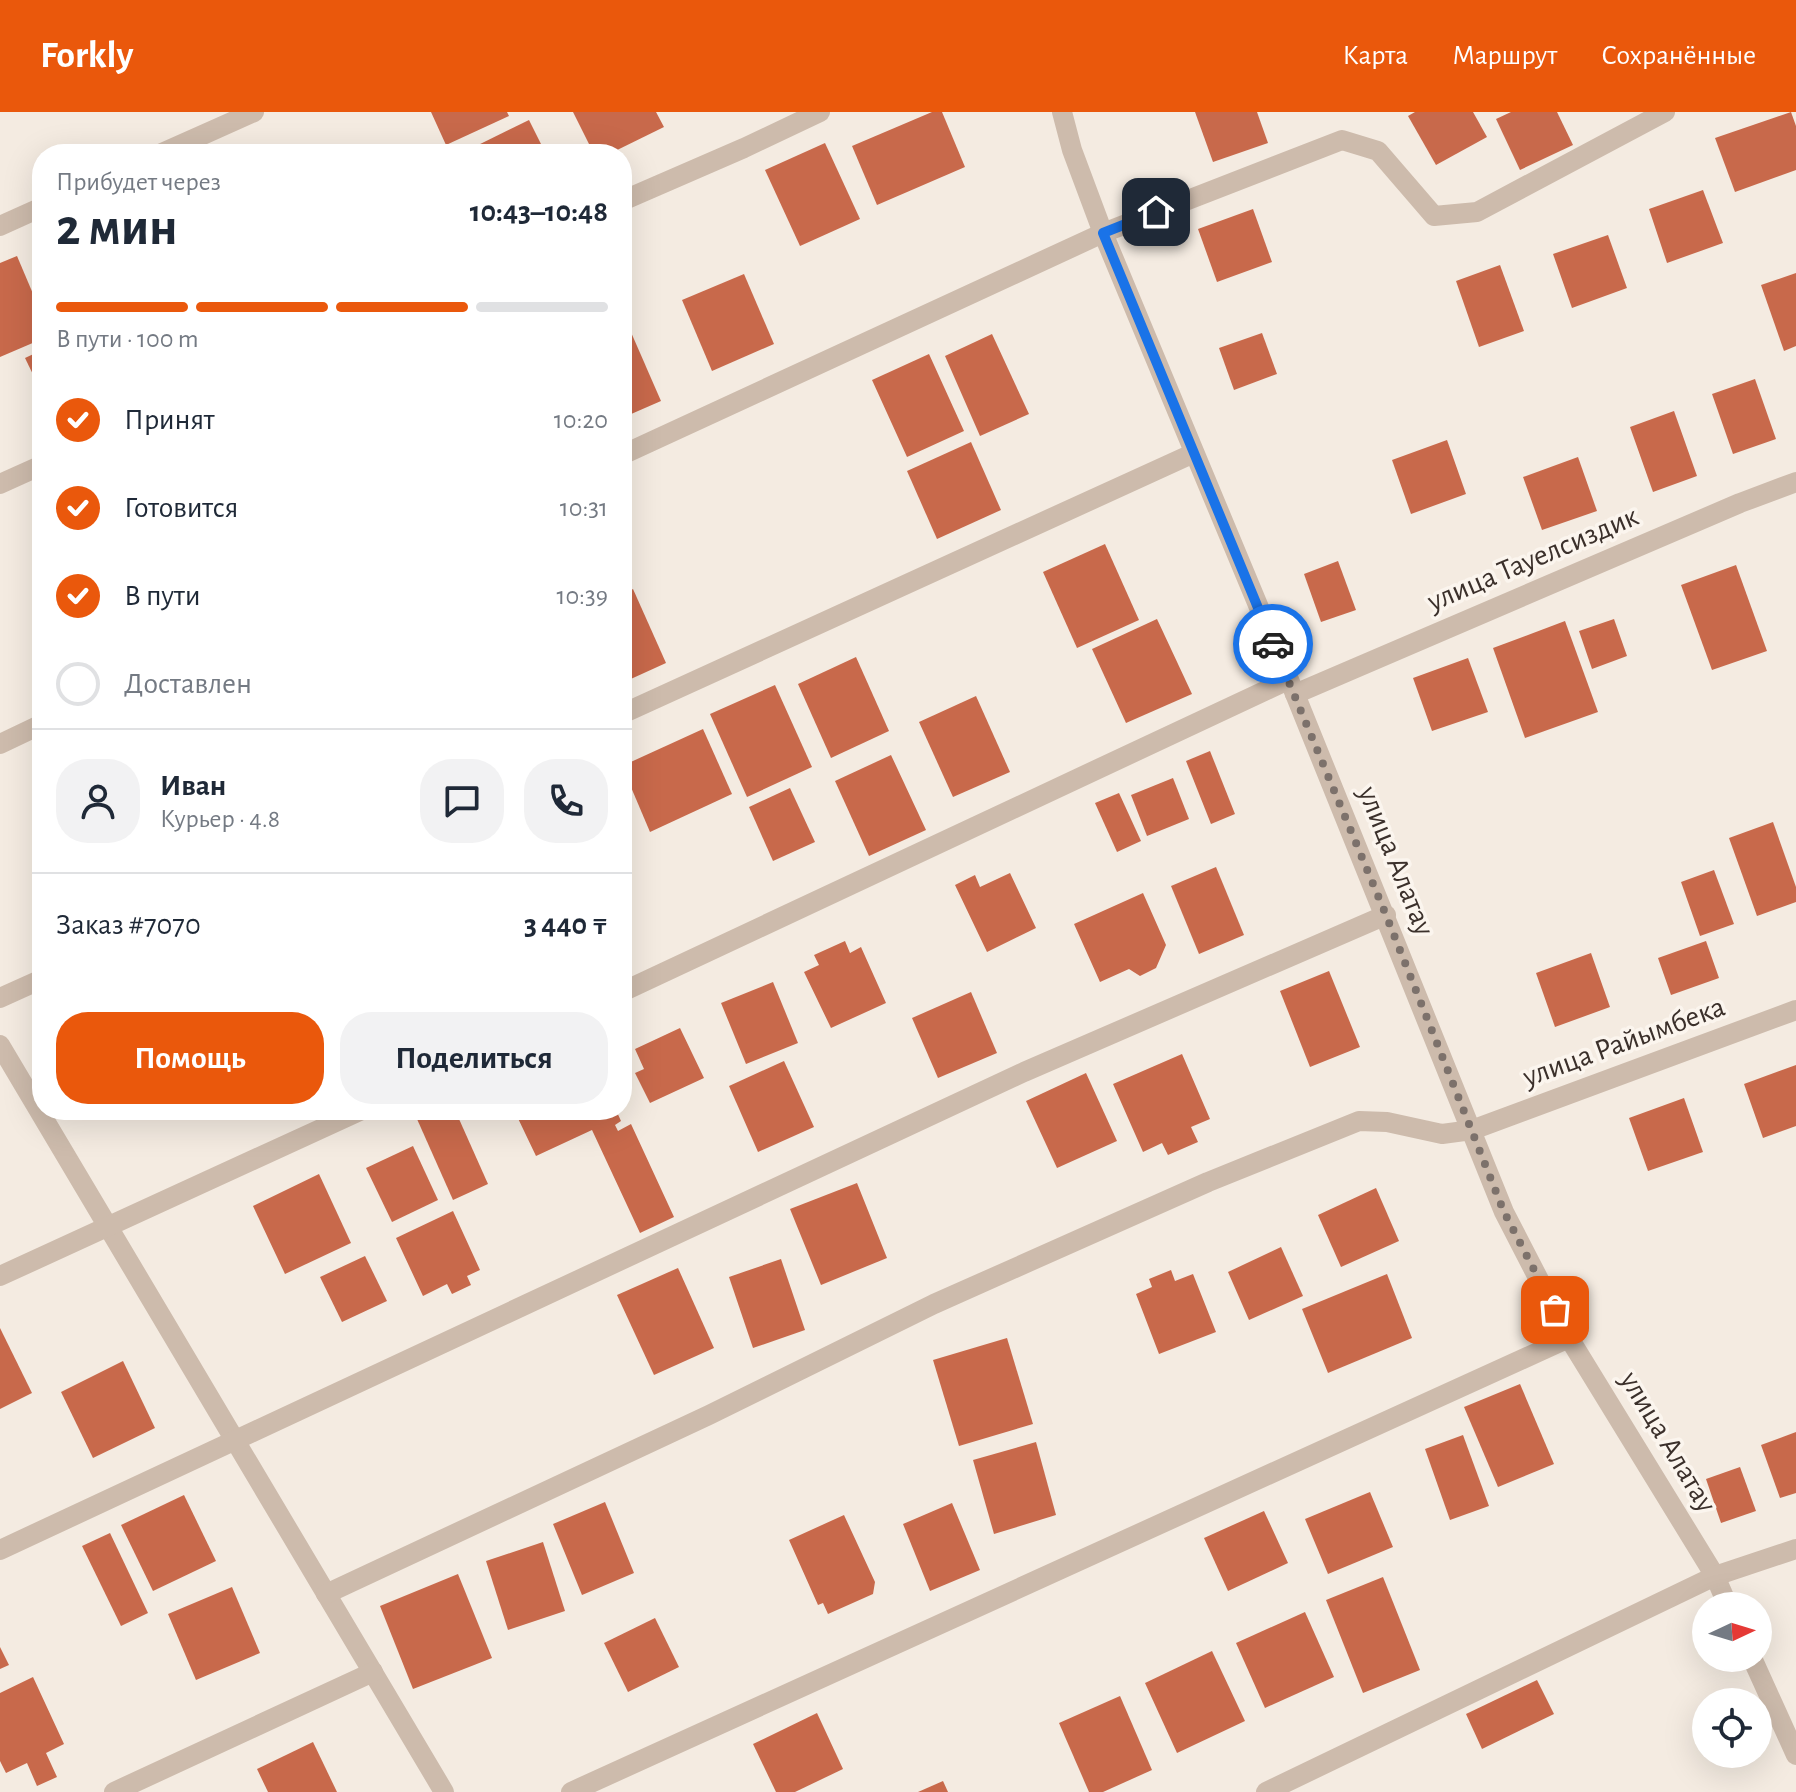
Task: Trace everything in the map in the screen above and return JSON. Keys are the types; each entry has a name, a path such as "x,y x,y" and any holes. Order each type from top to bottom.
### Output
{"street":[{"path":"182,144 254,112"},
{"path":"632,197 820,112"},
{"name":"улица Алатау","path":"1062,112 1072,150 1103,233 1386,915 1504,1212 1569,1338 1722,1592"},
{"path":"632,450 1103,233 1342,140 1378,151 1434,216 1477,212 1665,112"},
{"path":"0,226 32,212"},
{"path":"632,709 1194,453"},
{"path":"0,484 32,470"},
{"name":"улица Тауелсиздик","path":"632,987 1292,687 1796,482"},
{"path":"0,744 32,729"},
{"path":"0,1550 234,1438 1024,1072 1386,915"},
{"path":"0,998 32,984"},
{"name":"улица Райымбека","path":"326,1594 709,1415 934,1304 1222,1176 1359,1121 1387,1122 1442,1134 1472,1130 1796,1010"},
{"path":"0,1045 32,1098"},
{"path":"45,1120 444,1792"},
{"path":"0,1276 340,1120"},
{"path":"571,1792 1569,1338"},
{"path":"1266,1792 1715,1576 1796,1549"},
{"path":"114,1792 373,1672"},
{"path":"1758,1672 1796,1755"}],"building":[{"path":"431,112 507,112 509,116 448,144"},
{"path":"573,112 656,112 664,127 629,144 589,144"},
{"path":"932,112 942,112 965,167 877,205 852,146"},
{"path":"1195,112 1257,112 1268,143 1213,162"},
{"path":"1415,112 1473,112 1487,137 1436,165 1408,116"},
{"path":"1511,112 1557,112 1573,145 1520,170 1496,119"},
{"path":"1791,112 1796,126 1796,170 1735,192 1715,138"},
{"path":"529,120 541,144 480,144"},
{"path":"825,143 860,219 800,246 765,170"},
{"path":"1703,190 1723,243 1667,263 1649,209"},
{"path":"1253,209 1272,262 1217,282 1198,229"},
{"path":"1608,235 1627,288 1572,308 1553,254"},
{"path":"17,256 32,291 32,343 0,357 0,263"},
{"path":"1500,265 1524,331 1479,347 1456,281"},
{"path":"1796,273 1796,346 1784,351 1761,285"},
{"path":"744,274 774,344 712,371 682,300"},
{"path":"1262,333 1277,374 1234,390 1219,348"},
{"path":"992,334 1029,414 980,436 945,356"},
{"path":"632,335 661,401 632,414"},
{"path":"929,354 964,431 907,457 872,380"},
{"path":"32,355 32,372 25,358"},
{"path":"1755,379 1776,439 1733,454 1712,394"},
{"path":"1674,411 1697,476 1653,492 1630,427"},
{"path":"1447,440 1466,494 1411,514 1392,460"},
{"path":"971,442 1001,510 937,539 907,471"},
{"path":"1578,457 1597,511 1542,530 1523,477"},
{"path":"1105,544 1139,620 1077,648 1043,572"},
{"path":"1338,561 1356,610 1321,622 1304,574"},
{"path":"1736,565 1767,651 1712,670 1681,585"},
{"path":"632,590 666,663 632,678"},
{"path":"1157,619 1192,694 1126,723 1092,649"},
{"path":"1614,619 1627,656 1592,669 1579,631"},
{"path":"1565,621 1598,712 1525,738 1493,648"},
{"path":"856,657 889,731 831,758 798,684"},
{"path":"1468,658 1488,712 1432,731 1413,678"},
{"path":"775,685 812,767 747,797 710,714"},
{"path":"976,696 1010,772 953,797 919,722"},
{"path":"703,729 732,794 650,832 632,790 632,761"},
{"path":"1210,751 1235,814 1211,824 1186,761"},
{"path":"891,755 926,830 869,856 835,781"},
{"path":"1173,778 1189,819 1147,836 1131,795"},
{"path":"790,788 815,842 773,861 749,807"},
{"path":"1119,793 1141,841 1117,852 1095,803"},
{"path":"1773,822 1796,887 1796,902 1757,916 1729,838"},
{"path":"1216,867 1244,935 1199,954 1171,886"},
{"path":"1714,870 1734,924 1700,936 1681,882"},
{"path":"1010,873 1036,928 987,952 955,885 975,875 980,887"},
{"path":"1143,893 1166,945 1156,968 1140,976 1129,969 1100,982 1074,924"},
{"path":"845,941 850,953 861,947 886,1003 831,1028 804,972 819,965 814,955"},
{"path":"1706,941 1719,978 1671,995 1658,958"},
{"path":"1591,953 1610,1007 1555,1027 1536,973"},
{"path":"1329,971 1360,1047 1310,1067 1280,991"},
{"path":"773,982 798,1043 746,1064 721,1003"},
{"path":"971,992 997,1053 938,1078 912,1018"},
{"path":"680,1028 704,1078 650,1103 635,1073 644,1069 635,1049"},
{"path":"1182,1054 1210,1119 1191,1127 1198,1142 1168,1155 1162,1143 1143,1152 1113,1084"},
{"path":"784,1061 814,1127 758,1152 729,1086"},
{"path":"1796,1065 1796,1126 1763,1138 1744,1084"},
{"path":"1086,1073 1117,1141 1057,1168 1026,1101"},
{"path":"1684,1098 1703,1152 1648,1171 1629,1118"},
{"path":"417,1120 459,1120 488,1184 453,1200"},
{"path":"519,1120 621,1120 615,1125 618,1131 631,1124 674,1217 640,1233 592,1130 536,1156"},
{"path":"413,1146 438,1200 392,1222 366,1168"},
{"path":"319,1174 351,1243 285,1274 253,1206"},
{"path":"857,1183 887,1258 821,1285 790,1209"},
{"path":"1376,1188 1399,1241 1341,1267 1318,1215"},
{"path":"453,1211 480,1270 467,1276 471,1285 452,1294 447,1284 423,1296 396,1238"},
{"path":"1281,1247 1303,1296 1249,1320 1228,1272"},
{"path":"365,1256 387,1301 342,1322 320,1277"},
{"path":"781,1259 805,1330 753,1348 729,1277"},
{"path":"678,1268 714,1348 654,1375 617,1295"},
{"path":"1171,1270 1175,1281 1193,1274 1216,1332 1159,1354 1136,1294 1152,1287 1149,1279"},
{"path":"1387,1274 1412,1338 1328,1373 1302,1309"},
{"path":"0,1328 32,1393 0,1409"},
{"path":"1007,1338 1033,1424 959,1446 933,1360"},
{"path":"123,1361 155,1428 93,1458 61,1392"},
{"path":"1520,1384 1554,1464 1498,1487 1464,1407"},
{"path":"1796,1432 1796,1493 1780,1498 1761,1445"},
{"path":"1463,1435 1489,1506 1450,1520 1425,1449"},
{"path":"1036,1442 1056,1515 994,1534 973,1460"},
{"path":"1740,1467 1756,1511 1721,1523 1706,1479"},
{"path":"1370,1492 1393,1547 1328,1574 1305,1519"},
{"path":"184,1495 216,1561 153,1591 121,1525"},
{"path":"605,1502 634,1573 582,1595 553,1524"},
{"path":"952,1503 980,1570 930,1591 903,1524"},
{"path":"1264,1511 1288,1563 1228,1591 1204,1538"},
{"path":"844,1515 875,1582 873,1594 828,1614 823,1603 818,1605 789,1540"},
{"path":"110,1533 148,1613 121,1626 82,1546"},
{"path":"543,1542 565,1611 508,1630 486,1561"},
{"path":"458,1574 492,1658 413,1689 380,1606"},
{"path":"1383,1577 1420,1670 1363,1693 1326,1600"},
{"path":"232,1587 260,1653 196,1680 168,1614"},
{"path":"1305,1612 1334,1677 1265,1708 1236,1643"},
{"path":"655,1618 679,1667 628,1692 604,1643"},
{"path":"0,1647 9,1665 0,1669"},
{"path":"1212,1651 1245,1721 1177,1753 1145,1683"},
{"path":"33,1677 64,1744 46,1753 57,1777 37,1786 27,1763 6,1773 0,1761 0,1693"},
{"path":"1537,1680 1554,1714 1482,1749 1466,1714"},
{"path":"1120,1696 1152,1770 1103,1792 1089,1792 1059,1723"},
{"path":"817,1713 843,1769 795,1792 776,1792 753,1744"},
{"path":"313,1742 337,1792 268,1792 257,1769"},
{"path":"943,1781 948,1792 918,1792"}],"way so far":[{"path":"1273,644 1386,915 1504,1212 1555,1310"}],"route":[{"path":"1156,212 1103,233 1273,644"}]}
